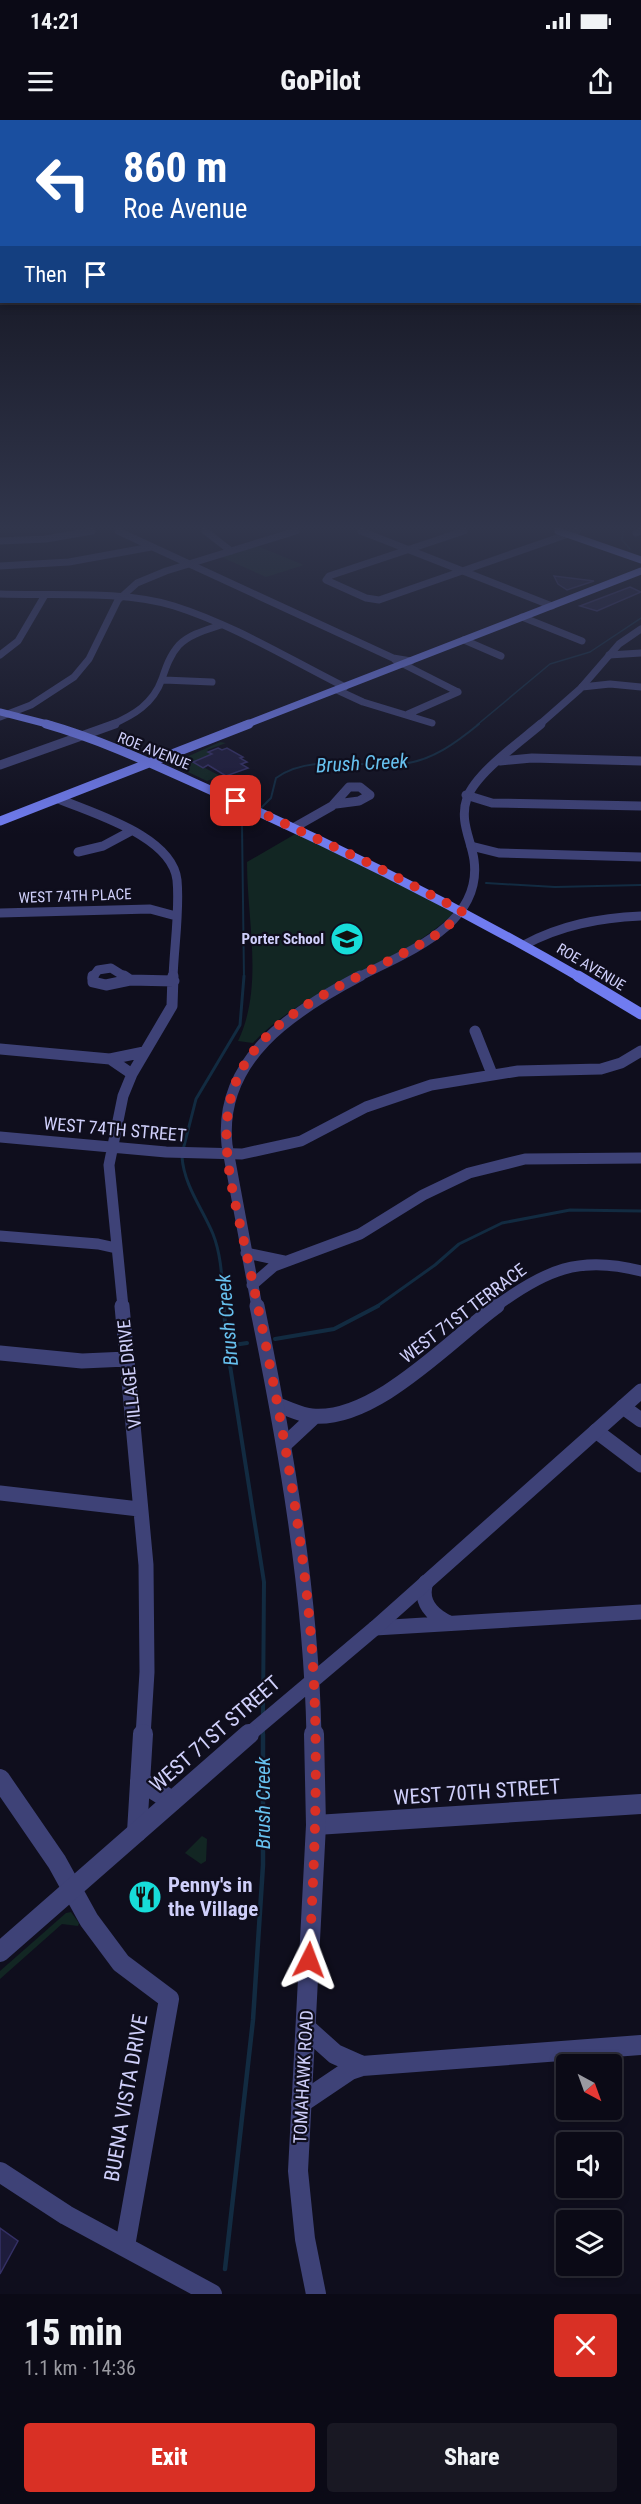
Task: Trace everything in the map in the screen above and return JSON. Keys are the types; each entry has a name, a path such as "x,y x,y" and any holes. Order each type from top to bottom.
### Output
{"main road":[{"path":"0,821 484,632"},
{"name":"ROE AVENUE","path":"3,714 30,719 79,736 295,827 462,911 641,1014"}],"street":[{"path":"0,655 18,641 23,632"},
{"path":"3,714 31,705 64,685 85,665 102,632"},
{"path":"0,765 116,723 143,708 153,698 164,680 178,646 203,632"},
{"path":"235,632 363,702 432,723"},
{"path":"338,632 393,658 411,661"},
{"path":"560,632 582,641"},
{"name":"TOMAHAWK ROAD","path":"316,2294 305,2239 298,2171 316,1825 313,1679 306,1590 284,1445 228,1155 226,1141 228,1106 244,1066 258,1046 274,1030 305,1007 436,935 462,911 475,887 476,861 464,830 462,811 466,795 480,778 582,687 618,645 636,632"},
{"path":"464,640 501,656"},
{"path":"618,645 637,652"},
{"path":"609,655 637,652"},
{"path":"393,658 400,665 458,692 408,714"},
{"path":"591,677 610,684"},
{"path":"164,680 212,682"},
{"path":"582,687 610,684 641,687"},
{"path":"30,719 28,714 31,705"},
{"path":"513,749 521,755 532,758"},
{"path":"500,761 532,758 641,760"},
{"path":"466,795 492,802 641,806"},
{"name":"VILLAGE DRIVE","path":"59,799 149,840 170,860 177,879 174,995 168,1014 144,1052 123,1096 111,1146 109,1165 139,1509 146,1565 148,1615 137,1832"},
{"path":"462,811 492,802"},
{"path":"295,827 336,804"},
{"path":"78,852 103,846 131,831"},
{"path":"471,846 499,854 641,857"},
{"path":"476,861 499,854"},
{"name":"WEST 74TH PLACE","path":"150,909 176,899"},
{"name":"WEST 74TH PLACE","path":"0,913 150,909 176,916"},
{"path":"628,916 641,923"},
{"path":"524,945 547,932 574,922 641,916"},
{"path":"130,980 174,981"},
{"path":"475,1031 492,1074"},
{"path":"0,1049 110,1059 144,1052"},
{"name":"WEST 74TH STREET","path":"0,1137 228,1155 261,1152 290,1145 366,1107 431,1085 492,1074 601,1069 621,1063 641,1051"},
{"path":"110,1059 132,1074"},
{"path":"252,1285 266,1271 284,1261 343,1242 374,1227 445,1183 493,1166 553,1157 641,1158"},
{"path":"0,1236 98,1244 116,1248"},
{"path":"246,1253 284,1261"},
{"name":"WEST 71ST TERRACE","path":"313,1418 336,1415 381,1395 520,1290 546,1274 575,1265 599,1263 641,1271"},
{"path":"0,1353 82,1361 127,1359"},
{"name":"WEST 71ST STREET","path":"0,1952 284,1704 375,1628 641,1391"},
{"path":"277,1405 313,1418 284,1445"},
{"path":"623,1407 641,1420"},
{"path":"596,1431 641,1465"},
{"path":"0,1493 139,1509"},
{"path":"426,1582 422,1593 424,1602 433,1613 450,1623"},
{"path":"375,1628 641,1612"},
{"path":"0,1779 57,1862 72,1889"},
{"path":"140,1781 172,1801"},
{"name":"WEST 70TH STREET","path":"316,1825 641,1804"},
{"name":"BUENA VISTA DRIVE","path":"72,1889 89,1920 121,1963 169,1999 124,2246"},
{"path":"306,2028 335,2054 362,2066"},
{"path":"301,2103 350,2070 362,2066 641,2045"},
{"path":"0,2172 66,2215 212,2294"}],"green space":[{"path":"220,742 226,743 207,750 212,754 194,762 220,776 207,781 171,764"},
{"path":"297,833 452,911 452,915 429,934 404,949 299,1006 253,1043 238,1041 246,1020 252,976 247,862"},
{"path":"202,1836 207,1839 206,1861 201,1864 185,1853"},
{"path":"71,1912 79,1923 78,1926 62,1924 0,1979 0,1971 66,1913"}],"building":[{"path":"218,748 222,750 227,748 243,757 240,758 247,762 241,764 248,768 226,776 208,765 203,768 193,762 212,754 208,752"},
{"path":"0,2228 18,2241 0,2274"}],"waterway":[{"name":"Brush Creek","path":"477,725 550,664 590,652 619,632"},
{"name":"Brush Creek","path":"260,809 271,798 276,778 290,770 320,764 386,765 413,762 444,750 479,724"},
{"name":"Brush Creek","path":"244,976 242,825 254,813"},
{"path":"486,883 555,887 641,885"},
{"name":"Brush Creek","path":"183,1150 196,1099 240,1025 244,976"},
{"name":"Brush Creek","path":"182,1157 186,1177 216,1243 224,1307"},
{"path":"376,1307 435,1265 459,1244 502,1223 570,1210 641,1211"},
{"name":"Brush Creek","path":"224,1306 226,1340 264,1582 263,1715"},
{"path":"275,1339 334,1329 378,1306"},
{"path":"227,1346 247,1343"},
{"name":"Brush Creek","path":"225,2269 253,2020 263,1865 263,1731"}],"place":[{"name":"Porter School","path":"347,939"},
{"name":"Penny's in the Village","path":"145,1897"}],"route":[{"path":"236,801 295,827 462,911 456,919 436,935 305,1007 274,1030 258,1046 244,1066 228,1106 226,1141 230,1170 277,1405 306,1590 313,1679 316,1825 309,1960"}]}
